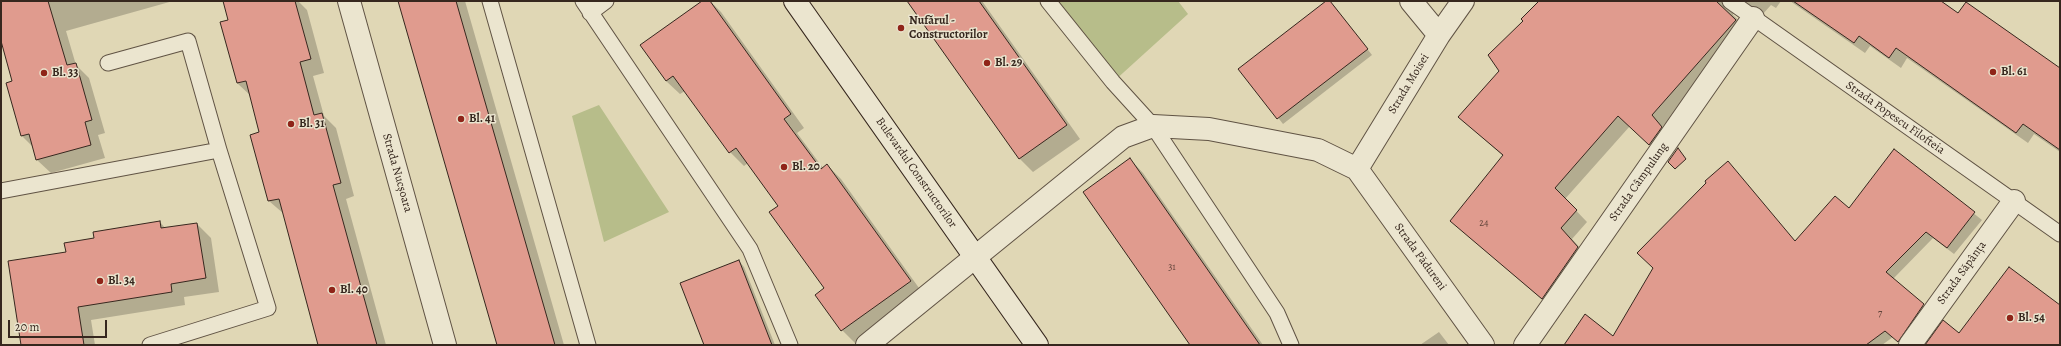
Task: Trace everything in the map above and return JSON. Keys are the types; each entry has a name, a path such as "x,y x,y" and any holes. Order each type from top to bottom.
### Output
{"street":[{"name":"Strada Nucșoara","path":"349,1 445,345"},
{"name":"Bulevardul Constructorilor","path":"795,1 1037,345"},
{"path":"1411,1 1439,34"},
{"name":"Strada Moisei","path":"1357,169 1439,34 1463,1"},
{"name":"Strada Câmpulung","path":"1525,345 1753,18"},
{"path":"867,345 976,258 1123,137 1153,126 1209,130 1318,150 1357,169"},
{"name":"Strada Pădureni","path":"1357,169 1483,345"},
{"name":"Strada Săpânța","path":"1910,345 2014,201"}],"lane":[{"path":"490,1 588,345"},
{"path":"606,1 586,7 750,249 790,345"},
{"path":"1048,1 1114,82 1153,126 1277,313 1291,345"},
{"name":"Strada Popescu Filofteia","path":"1730,1 2060,234"},
{"path":"108,63 188,40 219,150 268,308 150,345"},
{"path":"1,191 219,150"}],"green space":[{"path":"1048,1 1178,1 1188,14 1113,82"},
{"path":"599,105 669,212 604,242 572,116"}],"building":[{"name":"Bl. 33","path":"1,1 48,1 67,65 76,63 92,120 85,122 91,145 36,160 29,134 21,136 6,83 12,81 1,41"},
{"name":"Bl. 31","path":"223,1 295,1 311,59 300,62 314,115 322,113 341,183 333,185 377,345 318,345 279,199 268,201 250,135 259,132 246,81 237,83 220,22 228,20"},
{"name":"Bl. 41","path":"398,1 456,1 555,345 497,345"},
{"name":"Bl. 20","path":"702,1 710,1 791,114 784,119 821,169 827,164 911,281 841,331 815,295 824,288 769,212 778,206 736,148 729,153 673,76 666,81 640,45"},
{"name":"Bl. 29","path":"907,1 979,1 1067,125 1019,159"},
{"path":"1326,1 1330,1 1368,49 1277,119 1238,69"},
{"path":"1539,1 1716,1 1736,20 1652,115 1662,127 1649,145 1618,116 1555,188 1577,210 1561,228 1578,247 1542,299 1450,221 1503,155 1458,117 1499,71 1488,55 1523,21 1521,19"},
{"name":"Bl. 61","path":"1793,1 1941,1 1958,13 1966,2 2060,68 2060,150 2023,124 2016,133 1896,48 1889,58 1859,36 1854,43"},
{"path":"1678,148 1686,159 1675,169 1668,162"},
{"path":"1894,149 1975,212 1947,248 1926,232 1886,272 1924,304 1898,342 1885,331 1866,345 1564,345 1585,314 1613,336 1653,268 1637,253 1706,183 1705,181 1728,161 1795,241 1835,196 1849,208"},
{"path":"1130,158 1260,345 1190,345 1083,192"},
{"name":"Bl. 34","path":"160,221 161,228 197,223 206,278 171,284 172,292 78,307 84,345 21,345 8,261 66,252 64,243 94,238 93,232"},
{"path":"739,260 772,345 704,345 680,283"},
{"name":"Bl. 54","path":"2009,267 2060,305 2060,345 1925,345 1943,320 1959,333"}],"place":[{"name":"Nufărul - Constructorilor","path":"901,28"},
{"name":"Bl. 29","path":"987,63"},
{"name":"Bl. 61","path":"1993,72"},
{"name":"Bl. 33","path":"44,73"},
{"name":"Bl. 41","path":"461,119"},
{"name":"Bl. 31","path":"291,124"},
{"name":"Bl. 20","path":"784,167"},
{"name":"Bl. 34","path":"100,281"},
{"name":"Bl. 40","path":"332,290"},
{"name":"Bl. 54","path":"2010,318"}]}
